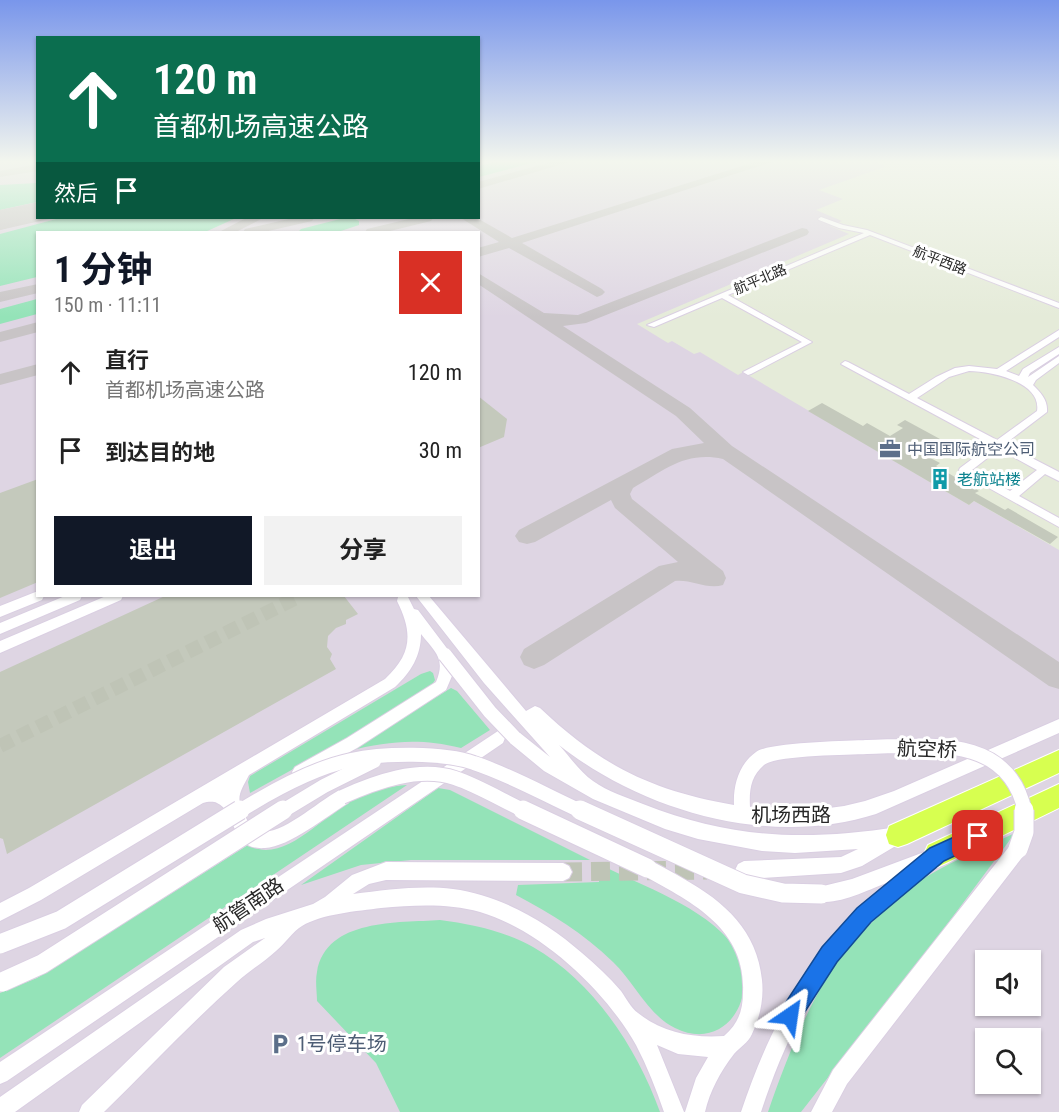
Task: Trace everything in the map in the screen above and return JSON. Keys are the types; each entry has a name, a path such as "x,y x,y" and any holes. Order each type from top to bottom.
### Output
{"highway":[{"path":"898,835 1059,761"},
{"path":"937,854 1059,795"}],"street":[{"name":"航平西路","path":"821,219 841,227 870,233 1059,306"},
{"name":"航平北路","path":"651,326 870,233"},
{"path":"722,295 808,342 748,372"},
{"path":"998,372 1059,333"},
{"path":"1040,345 1058,345"},
{"path":"998,372 1020,367 1058,345"},
{"path":"1028,386 1023,377 1026,371 1058,345"},
{"path":"1028,386 1032,378 1059,360"},
{"path":"845,364 1059,477"},
{"path":"910,398 959,370 981,369 998,372 1028,386 1041,398 1042,412 964,470 1059,523"},
{"path":"1011,496 1044,470"},
{"path":"0,610 36,595"},
{"path":"0,628 72,597"},
{"path":"0,647 115,597"},
{"path":"423,597 511,707 588,786"},
{"path":"401,598 490,712 507,738 549,766 588,786 668,823 732,839 803,846 844,844 898,835"},
{"path":"0,912 35,894 192,799 381,690 402,673 411,656 416,638 412,622 401,598"},
{"path":"0,944 61,920 267,794 285,780 352,743 436,690 444,682 447,673 445,655"},
{"name":"机场西路","path":"532,715 579,753 623,779 689,806 742,815 811,818 843,815 898,798 1059,726"},
{"name":"航管南路","path":"0,1074 173,955 507,738"},
{"name":"航空桥","path":"742,815 741,794 746,773 762,756 795,751 867,747 960,748 990,761 1010,778 1025,803 1026,822 1017,849 840,1077 821,1112"},
{"path":"267,794 347,762 423,755 460,758 497,772 743,884 783,893 821,894 852,888 937,854"},
{"path":"1,982 42,964 294,803 377,760"},
{"path":"231,804 231,791 235,782 250,766"},
{"path":"192,799 214,794 222,796 231,804 247,835 264,841 279,836 342,797 368,785 388,780 433,775 454,778 647,868 712,906 730,922 740,939 752,974 752,1006 742,1032 728,1046 703,1082 695,1112"},
{"path":"744,870 841,865 856,860 898,835"},
{"path":"751,1112 790,1016 829,954 876,905 937,854"},
{"path":"0,1110 247,936 293,922 326,907 351,885 379,872 563,872"},
{"path":"326,907 390,899 434,897 465,900 528,925 558,946 600,982 631,1018 649,1052 674,1112"},
{"path":"89,1112 231,974 270,945 293,922"},
{"path":"631,1018 681,1046 691,1048 728,1046"}],"shaded area":[{"path":"0,213 36,213 36,219 480,219 480,213 823,213 842,221 830,226 849,234 637,324 668,343 672,341 694,354 700,352 738,375 743,372 969,505 974,501 1059,550 1059,1112 0,1112"}],"green space":[{"path":"56,219 234,219 207,231 36,231 36,277 0,286 0,234"},
{"path":"340,219 359,221 359,225 341,231 299,231"},
{"path":"36,299 36,314 0,324 0,309"},
{"path":"430,671 435,680 431,687 333,747 250,793 248,782 250,776 421,674"},
{"path":"451,688 457,691 490,730 461,748 432,743 404,742 348,751"},
{"path":"407,785 0,1058 0,993 37,978 248,845 262,850 276,849 303,836 353,799 379,789"},
{"path":"438,788 450,790 590,860 411,860 361,865 301,885"},
{"path":"1015,833 934,942 801,1112 768,1112 806,1016 840,957 862,930 886,906 925,877"},
{"path":"599,864 690,909 721,932 735,948 744,978 743,994 738,1008 720,1029 692,1034 665,1022 649,1007 621,970 602,952 567,925 516,895 518,885 599,882"},
{"path":"440,920 488,929 522,941 555,961 575,978 610,1018 626,1041 660,1112 400,1112 376,1063 317,1001 317,972 323,954 334,942 349,933 385,924"}],"building":[{"path":"480,398 507,419 504,437 480,447"},
{"name":"老航站楼","path":"822,403 863,426 867,423 890,436 903,428 897,425 905,420 940,439 933,444 928,441 915,450 940,463 936,466 979,491 975,493 1005,510 1008,508 1058,537 1050,544 974,501 969,505 808,411"},
{"path":"36,480 36,583 0,598 0,493"},
{"path":"163,597 345,597 358,614 346,620 346,624 336,628 328,636 327,647 332,654 330,659 336,669 7,854 3,839 0,838 0,672"}],"taxiway":[{"path":"511,243 605,213"},
{"path":"0,226 36,216"},
{"path":"228,231 254,219"},
{"path":"254,231 303,219"},
{"path":"376,231 422,219"},
{"path":"470,219 511,243"},
{"path":"542,318 561,321 580,320 802,232"},
{"path":"480,252 511,243"},
{"path":"511,243 597,292"},
{"path":"480,278 683,412 725,451 1059,677"},
{"path":"0,297 36,288"},
{"path":"0,337 36,328"},
{"path":"0,380 36,370"},
{"path":"527,536 679,454 705,449 729,454"},
{"path":"624,484 619,494 623,503 708,574"},
{"path":"534,657 668,573 691,571 714,578"}],"runway":[{"path":"0,220 34,213"}],"tunnel":[{"path":"0,746 298,597"},
{"path":"563,872 707,870"}],"place":[{"name":"中国国际航空公司","path":"890,449"},
{"name":"老航站楼","path":"940,479"},
{"name":"1号停车场","path":"280,1044"}],"route":[{"path":"790,1016 829,954 864,915 937,854 978,836"}]}
